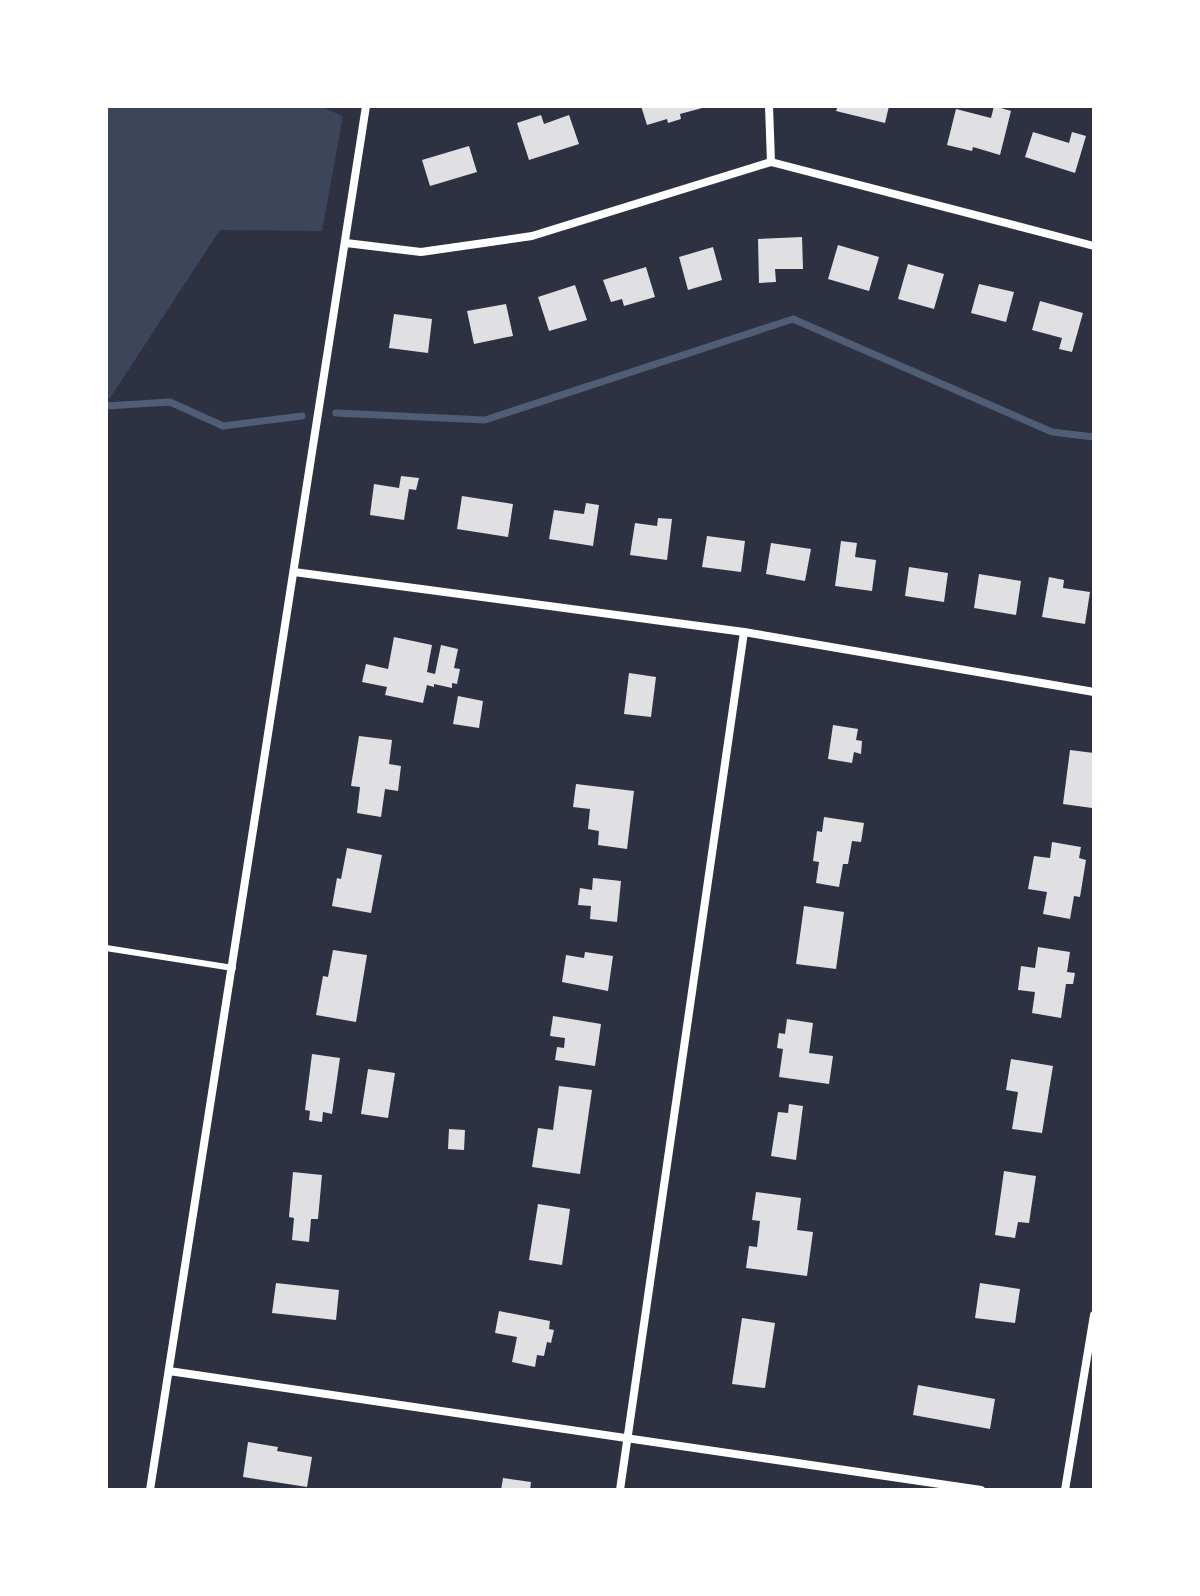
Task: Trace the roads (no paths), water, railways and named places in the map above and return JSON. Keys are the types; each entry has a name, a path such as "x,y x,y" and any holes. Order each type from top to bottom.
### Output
{"street":[{"path":"150,1490 366,106"},
{"path":"769,106 771,162"},
{"path":"346,243 421,252 532,236 771,162 1094,246"},
{"path":"294,572 744,632 1094,692"},
{"path":"620,1490 744,632"},
{"path":"1065,1490 1094,1315"},
{"path":"169,1371 981,1490"}],"lane":[{"path":"106,948 233,968"}],"waterway":[{"path":"336,413 485,420 793,319 1052,432 1094,437"},
{"path":"106,406 170,402 223,426 302,416"}]}
